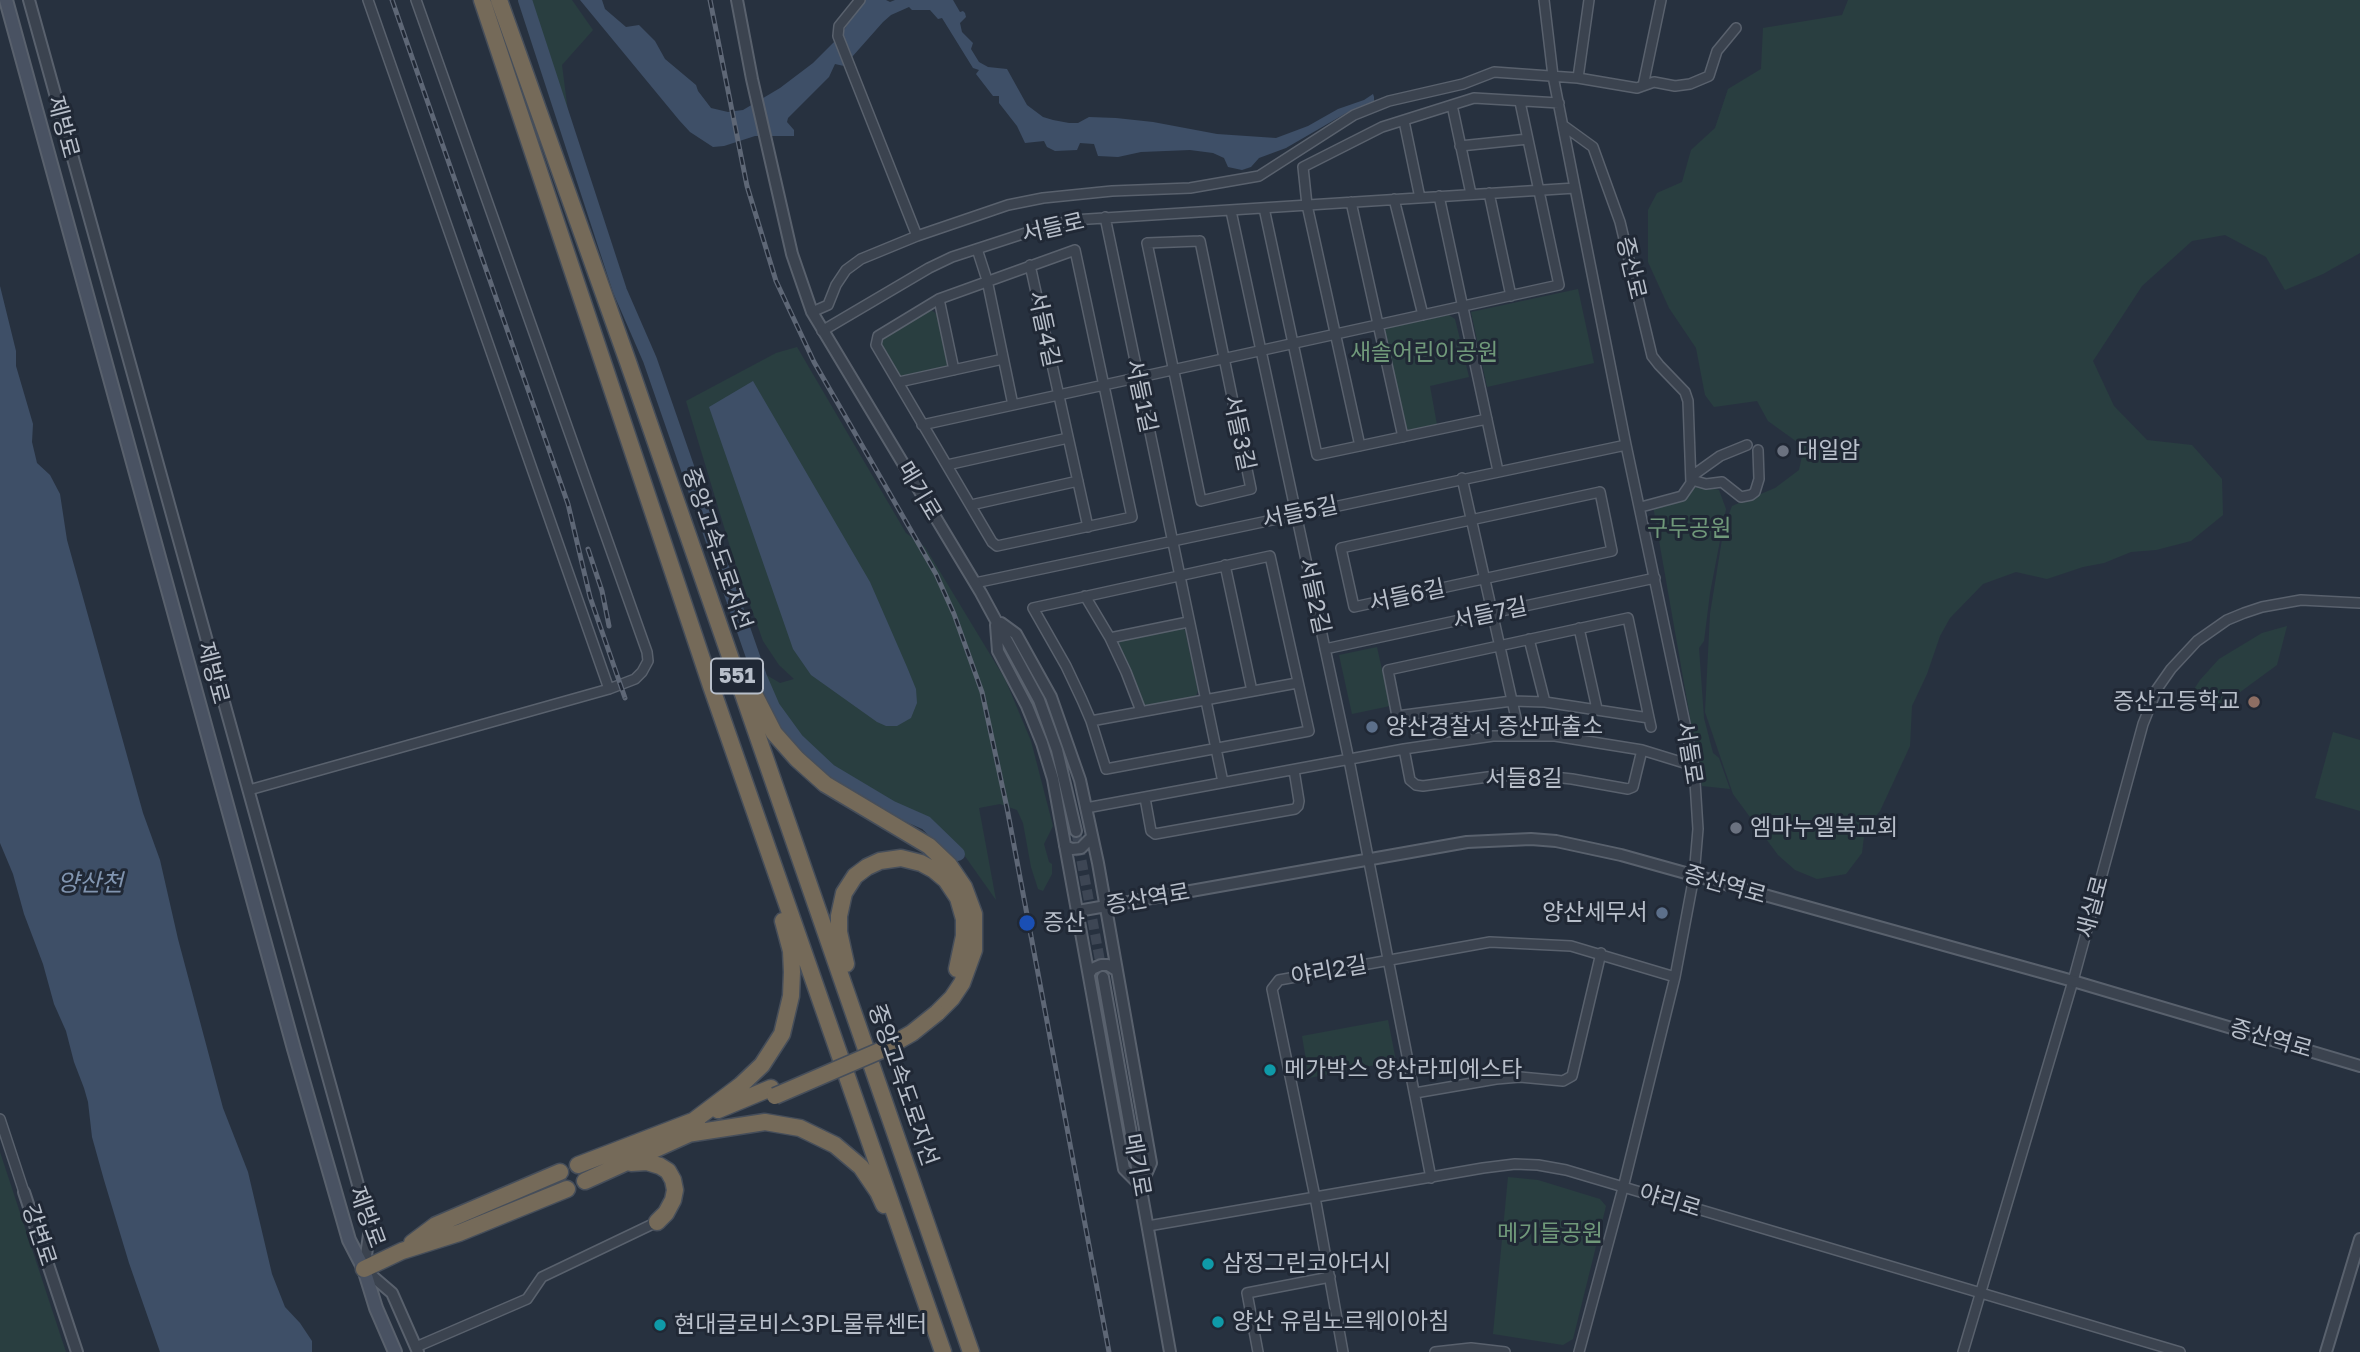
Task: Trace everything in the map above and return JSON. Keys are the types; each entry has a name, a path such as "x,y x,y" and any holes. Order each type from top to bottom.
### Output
{"highway":[{"name":"551","path":"482,0 738,765 943,1352"},
{"name":"중앙고속도로지선","path":"499,0 628,362 971,1352"},
{"path":"628,362 643,385 740,663 758,705 774,733 797,759 825,784 929,846 948,865 964,887 974,914 974,950 962,983 952,998 933,1009"},
{"path":"690,1128 762,1065 782,1034 791,996 791,951 779,904 738,783 738,765"},
{"path":"585,1181 690,1128 773,1092 884,1049 912,1033 933,1009 959,965 964,919 958,898 946,880 921,863 901,858 880,860 855,876 840,904 839,932 845,963 897,1119 897,1136"},
{"path":"578,1165 690,1128 765,1122 800,1128 835,1145 861,1167 878,1192 937,1352"},
{"path":"625,1163 647,1162 660,1166 668,1171 673,1180 673,1200 657,1222"},
{"path":"402,1251 436,1225 560,1172"},
{"path":"364,1269 402,1251 459,1233 568,1189"}],"main road":[{"name":"제방로","path":"6,0 349,1240 364,1269 376,1308 396,1352"}],"street":[{"path":"29,0 370,1228 364,1269 392,1293 417,1350 527,1299 542,1277 657,1222"},
{"path":"368,0 609,689"},
{"path":"248,790 609,689 635,679 648,661 416,0"},
{"name":"메기로","path":"737,0 792,254 813,312 996,619 1039,700 1057,750 1076,831"},
{"path":"860,0 839,26 838,36 917,236"},
{"path":"1545,0 1553,76 1574,188"},
{"path":"1578,78 1589,0"},
{"path":"1643,86 1661,0"},
{"path":"813,312 828,305 846,270 861,259 917,236 1008,205 1043,198 1112,191 1190,188 1259,176 1354,115 1390,101 1463,84 1494,72 1578,78 1637,88 1654,82 1675,86 1690,84 1709,76 1717,51 1736,28"},
{"path":"1360,446 1307,205 1303,167 1406,116 1482,97 1559,103"},
{"path":"922,425 1559,285 1520,102"},
{"path":"1452,105 1471,194"},
{"path":"1406,116 1420,198"},
{"name":"증산로","path":"1564,126 1593,147 1620,222 1652,356 1685,392 1688,401 1692,478"},
{"path":"1460,146 1528,139"},
{"name":"서들로","path":"822,331 929,268 977,249 1073,220 1574,188 1694,766 1698,830 1695,876 1675,977 1623,1188 1578,1352"},
{"path":"1489,193 1511,296"},
{"path":"1438,197 1498,471"},
{"path":"1394,199 1423,315"},
{"path":"1351,202 1403,437"},
{"path":"1264,208 1317,455 1487,419"},
{"name":"서들2길","path":"1231,211 1349,760 1431,1178"},
{"name":"서들1길","path":"1105,217 1136,378 1223,782"},
{"name":"서들3길","path":"1200,241 1224,359 1251,489 1201,501 1147,243 1200,241"},
{"path":"977,249 987,280"},
{"path":"1030,265 1074,250 1132,517 1088,527"},
{"name":"서들4길","path":"1030,265 1088,527 997,546 992,542 876,345 878,336 939,299 987,280 1030,265"},
{"name":"서들4길","path":"987,280 1013,405"},
{"path":"939,299 954,370"},
{"name":"서들4길","path":"898,383 1003,359"},
{"path":"947,465 1068,438"},
{"name":"서들5길","path":"975,583 1626,445"},
{"path":"1641,506 1682,496 1689,488 1692,478 1720,456 1746,445"},
{"path":"1692,478 1706,484 1722,482 1741,497 1751,495 1755,492 1759,479 1758,450"},
{"path":"1462,478 1520,736"},
{"path":"971,505 1077,481"},
{"name":"서들6길","path":"1600,492 1612,551 1485,579 1354,607 1341,548 1600,492"},
{"path":"1270,556 1309,731 1106,769 1091,721 1066,666 1032,608 1178,575 1270,556"},
{"path":"1225,565 1252,691"},
{"name":"서들7길","path":"1325,649 1655,578"},
{"path":"1085,596 1110,638 1140,711"},
{"name":"새실로","path":"1963,1352 2073,981 2145,715 2157,690 2171,669 2197,641 2244,613 2301,600 2360,603"},
{"path":"1628,618 1650,723 1597,709 1512,701 1397,716 1388,670 1529,639 1628,618"},
{"path":"996,619 1016,634 1051,697 1070,747 1086,808 1151,1163 1141,1186 1124,1170 1059,805 1042,743 1027,706 998,651 996,619"},
{"path":"1110,638 1188,622"},
{"path":"1578,628 1597,709"},
{"path":"1529,639 1545,702"},
{"path":"1091,721 1297,683"},
{"name":"서들8길","path":"1086,808 1460,739 1555,736 1642,750 1694,766"},
{"name":"서들8길","path":"1404,749 1410,780 1416,785 1495,776 1535,775 1628,789 1633,787 1642,750"},
{"path":"1145,797 1151,831 1155,834 1295,809 1299,801 1294,770"},
{"path":"1065,845 1072,849 1081,848 1092,837"},
{"name":"증산역로","path":"1078,911 1467,842 1531,839 1590,846 2073,981 2360,1066"},
{"name":"야리2길","path":"1343,1352 1315,1197 1272,989 1279,980 1490,943 1572,946 1675,977"},
{"path":"1415,1093 1496,1079 1520,1077 1563,1081 1572,1076 1601,953"},
{"path":"1088,974 1091,969 1101,965 1108,965 1116,970"},
{"name":"메기로","path":"1103,978 1170,1352"},
{"name":"강변로","path":"0,1119 77,1352"},
{"name":"야리로","path":"1148,1226 1483,1168 1526,1164 1566,1170 2180,1352"},
{"path":"2326,1352 2360,1239"},
{"path":"1258,1352 1247,1293 1330,1277"},
{"path":"1435,1352 1471,1348 1505,1352"}],"green space":[{"path":"528,0 572,0 593,30 562,65 569,120"},
{"path":"1848,0 2360,0 2360,253 2323,274 2285,290 2266,257 2225,235 2192,241 2142,286 2093,361 2114,406 2147,440 2192,445 2222,479 2223,515 2191,541 2156,550 2131,552 2104,563 2047,579 2016,572 1983,584 1950,618 1940,636 1912,706 1910,746 1880,811 1865,828 1862,853 1846,874 1817,879 1795,870 1778,855 1733,794 1705,712 1710,614 1724,527 1732,506 1775,488 1799,470 1804,447 1768,421 1757,401 1714,407 1705,395 1696,348 1669,308 1648,262 1648,210 1657,193 1682,182 1691,150 1715,128 1728,89 1761,69 1763,28 1842,15"},
{"path":"1578,289 1594,363 1487,387 1471,312"},
{"path":"931,310 937,314 948,363 946,368 903,377 897,375 880,346 881,339"},
{"name":"새솔어린이공원","path":"1449,315 1455,319 1469,377 1430,386 1437,425 1410,431 1404,428 1383,333 1388,327"},
{"path":"797,347 906,533 925,547 1005,679 1031,741 1053,826 1044,844 1052,864 1052,874 1043,891 1038,889 1023,823 1017,810 1000,804 979,808 996,900 957,845 925,818 886,800 825,761 797,732 775,700 763,673 780,683 794,679 779,665 763,641 734,560 686,401 776,353"},
{"name":"구두공원","path":"1697,484 1719,490 1726,509 1704,641 1699,648 1704,718 1713,753 1719,758 1730,789 1702,786 1653,506 1685,498"},
{"path":"2287,626 2277,665 2217,709 2187,700 2219,659 2262,633"},
{"path":"1181,627 1185,630 1198,691 1195,698 1149,707 1143,703 1126,660 1117,646 1120,639"},
{"path":"1377,647 1390,706 1352,714 1339,655"},
{"path":"2333,732 2360,740 2360,811 2315,798"},
{"path":"1388,1020 1396,1061 1309,1078 1302,1036"},
{"path":"0,1152 60,1334 66,1352 0,1352"},
{"name":"메기들공원","path":"1508,1177 1538,1180 1600,1199 1606,1206 1573,1339 1563,1345 1493,1334"}],"water":[{"path":"580,0 602,0 605,9 626,27 639,25 655,41 665,59 696,85 711,108 728,112 743,110 780,88 813,63 841,35 862,0 953,0 960,12 965,13 966,17 960,23 962,32 973,43 971,49 979,62 988,67 1007,69 1027,105 1043,117 1053,120 1078,123 1089,117 1116,118 1217,134 1276,138 1308,126 1373,94 1374,103 1348,112 1286,148 1259,158 1251,167 1242,170 1228,167 1224,158 1213,153 1190,150 1141,152 1118,157 1098,156 1094,144 1080,143 1077,150 1055,151 1047,147 1044,141 1025,143 1017,126 999,103 999,96 993,96 976,74 979,70 973,68 942,18 938,19 930,10 912,10 909,7 883,22 844,66 835,64 829,77 788,118 787,122 794,130 794,136 755,136 713,147 690,132 679,120"},
{"name":"양산천","path":"0,286 16,351 16,366 33,424 32,442 37,463 50,475 60,494 67,540 143,813 160,860 223,1108 248,1172 272,1274 285,1307 312,1341 312,1352 160,1352 104,1180 92,1137 84,1088 24,914 13,874 0,843"},
{"path":"753,381 870,582 907,667 916,689 917,703 911,718 897,726 886,726 877,722 811,675 793,649 709,407"}],"waterway":[{"path":"525,0 620,291 650,360 760,677 773,707 797,740 830,771 892,808 926,823 958,854"}],"tunnel":[{"path":"1076,831 1103,977"}],"railway":[{"path":"392,0 568,504 590,597 625,698"},
{"path":"710,0 747,186 776,281 814,362 936,574 954,614 982,692 1007,808 1109,1352"},
{"path":"588,549 602,591 609,626"}],"place":[{"name":"대일암","path":"1783,451"},
{"name":"증산고등학교","path":"2254,702"},
{"name":"양산경찰서 증산파출소","path":"1372,727"},
{"name":"엠마누엘북교회","path":"1736,828"},
{"name":"양산세무서","path":"1662,913"},
{"name":"증산","path":"1027,923"},
{"name":"메가박스 양산라피에스타","path":"1270,1070"},
{"name":"삼정그린코아더시","path":"1208,1264"},
{"name":"양산 유림노르웨이아침","path":"1218,1322"},
{"name":"현대글로비스3PL물류센터","path":"660,1325"}]}
